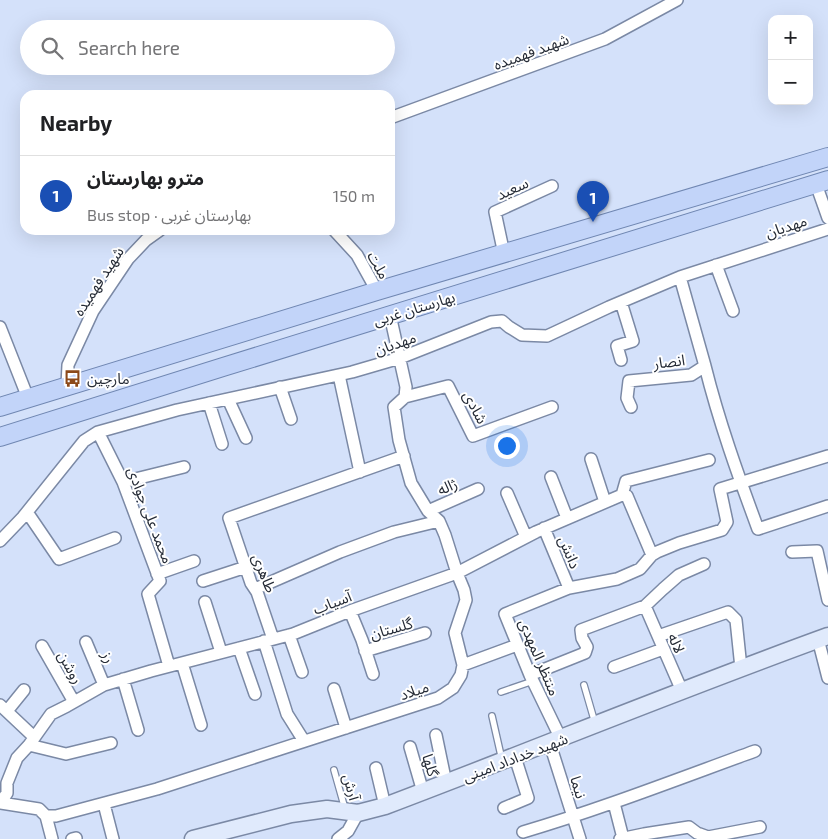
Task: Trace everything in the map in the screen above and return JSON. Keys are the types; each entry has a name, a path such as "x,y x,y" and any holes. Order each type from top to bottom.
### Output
{"main road":[{"name":"بهارستان غربی","path":"0,407 376,292 828,158"},
{"path":"815,184 798,182 801,176 828,168"},
{"path":"690,223 715,207 764,190 766,185 764,177"},
{"name":"بهارستان غربی","path":"0,437 815,184"}],"street":[{"name":"شهید فهمیده","path":"395,116 605,40 677,0"},
{"name":"مهدیان","path":"815,184 828,218"},
{"name":"سعید","path":"504,254 495,212 552,186"},
{"name":"مهدیان","path":"0,541 27,512 84,441 98,432 177,410 339,375 400,358 491,322 502,322 522,335 547,336 680,277 828,229"},
{"name":"شهید فهمیده","path":"67,386 68,365 93,311 128,259 153,235"},
{"name":"ملت","path":"339,235 357,255 376,292"},
{"path":"716,265 733,311"},
{"name":"انصار","path":"631,407 627,398 629,381 691,375 706,366 680,277"},
{"path":"621,302 634,341 617,346 621,360"},
{"path":"390,315 406,387 405,397 394,407 399,440 412,483 428,511 439,521 464,590 466,600 455,633 464,665 517,645"},
{"path":"1,331 28,398"},
{"path":"706,366 710,387 726,438 758,529 828,506"},
{"path":"339,375 360,472 404,456"},
{"name":"شادی","path":"405,397 448,386 473,436 552,407"},
{"path":"280,387 291,418"},
{"path":"228,399 246,438"},
{"path":"209,403 222,444"},
{"name":"محمد علی جوادی","path":"98,432 123,482 160,581 148,594 170,666"},
{"path":"741,482 828,456"},
{"path":"591,459 605,502"},
{"name":"آسیاب","path":"0,803 7,793 8,783 17,758 51,714 104,685 182,662 289,635 457,573 544,528 622,495 626,481 709,460"},
{"path":"123,482 184,467"},
{"name":"طاهری","path":"304,741 287,714 257,592 251,582 229,518 360,472"},
{"path":"550,477 567,518"},
{"name":"منتظر المهدی","path":"555,741 505,614 569,588 617,580 640,569 652,555 722,530 727,522 720,489 741,482"},
{"name":"ژاله","path":"428,511 478,489"},
{"path":"507,493 526,537"},
{"path":"622,495 627,496 652,555"},
{"path":"27,512 59,559 115,538"},
{"path":"255,589 394,532 439,521"},
{"name":"دانش","path":"544,528 569,588"},
{"path":"792,552 817,551 828,600"},
{"path":"157,574 194,561"},
{"path":"531,678 585,653 587,647 582,638 581,630 645,606 680,574 704,564"},
{"path":"203,581 246,567"},
{"path":"205,602 221,652"},
{"name":"لاله","path":"645,606 682,691"},
{"path":"350,611 373,674"},
{"path":"658,636 728,612 736,620 741,668"},
{"name":"گلستان","path":"365,651 425,633"},
{"path":"289,635 302,672"},
{"path":"823,638 828,678"},
{"name":"شهید خداداد امینی","path":"193,839 291,814 327,809 352,812 385,806 823,638"},
{"name":"رز","path":"86,642 104,685"},
{"name":"روشن","path":"42,646 74,702"},
{"path":"239,648 256,694"},
{"path":"614,667 664,649"},
{"path":"182,662 201,725"},
{"name":"میلاد","path":"46,816 56,816 157,789 438,698 453,688 461,675 464,665"},
{"path":"123,679 138,730"},
{"path":"334,689 346,728"},
{"path":"24,690 4,708 32,741 66,754 111,743"},
{"path":"436,735 446,783"},
{"name":"نیما","path":"555,741 580,839"},
{"name":"گلها","path":"410,747 423,792"},
{"path":"523,832 614,803 755,751"},
{"path":"504,808 528,798 509,759"},
{"path":"376,768 385,806"},
{"path":"0,803 39,809 46,816 52,839"},
{"path":"614,803 622,839 689,827 698,836 708,837 760,826"},
{"path":"104,804 113,839"},
{"path":"342,838 348,831 352,812"},
{"path":"72,839 76,838"}],"lane":[{"path":"501,692 531,678"},
{"path":"584,685 596,725"},
{"path":"492,716 509,759"},
{"name":"آرش","path":"334,770 352,812"}],"place":[{"name":"مترو بهارستان","path":"593,222"},
{"name":"مارچین","path":"73,378"}]}
